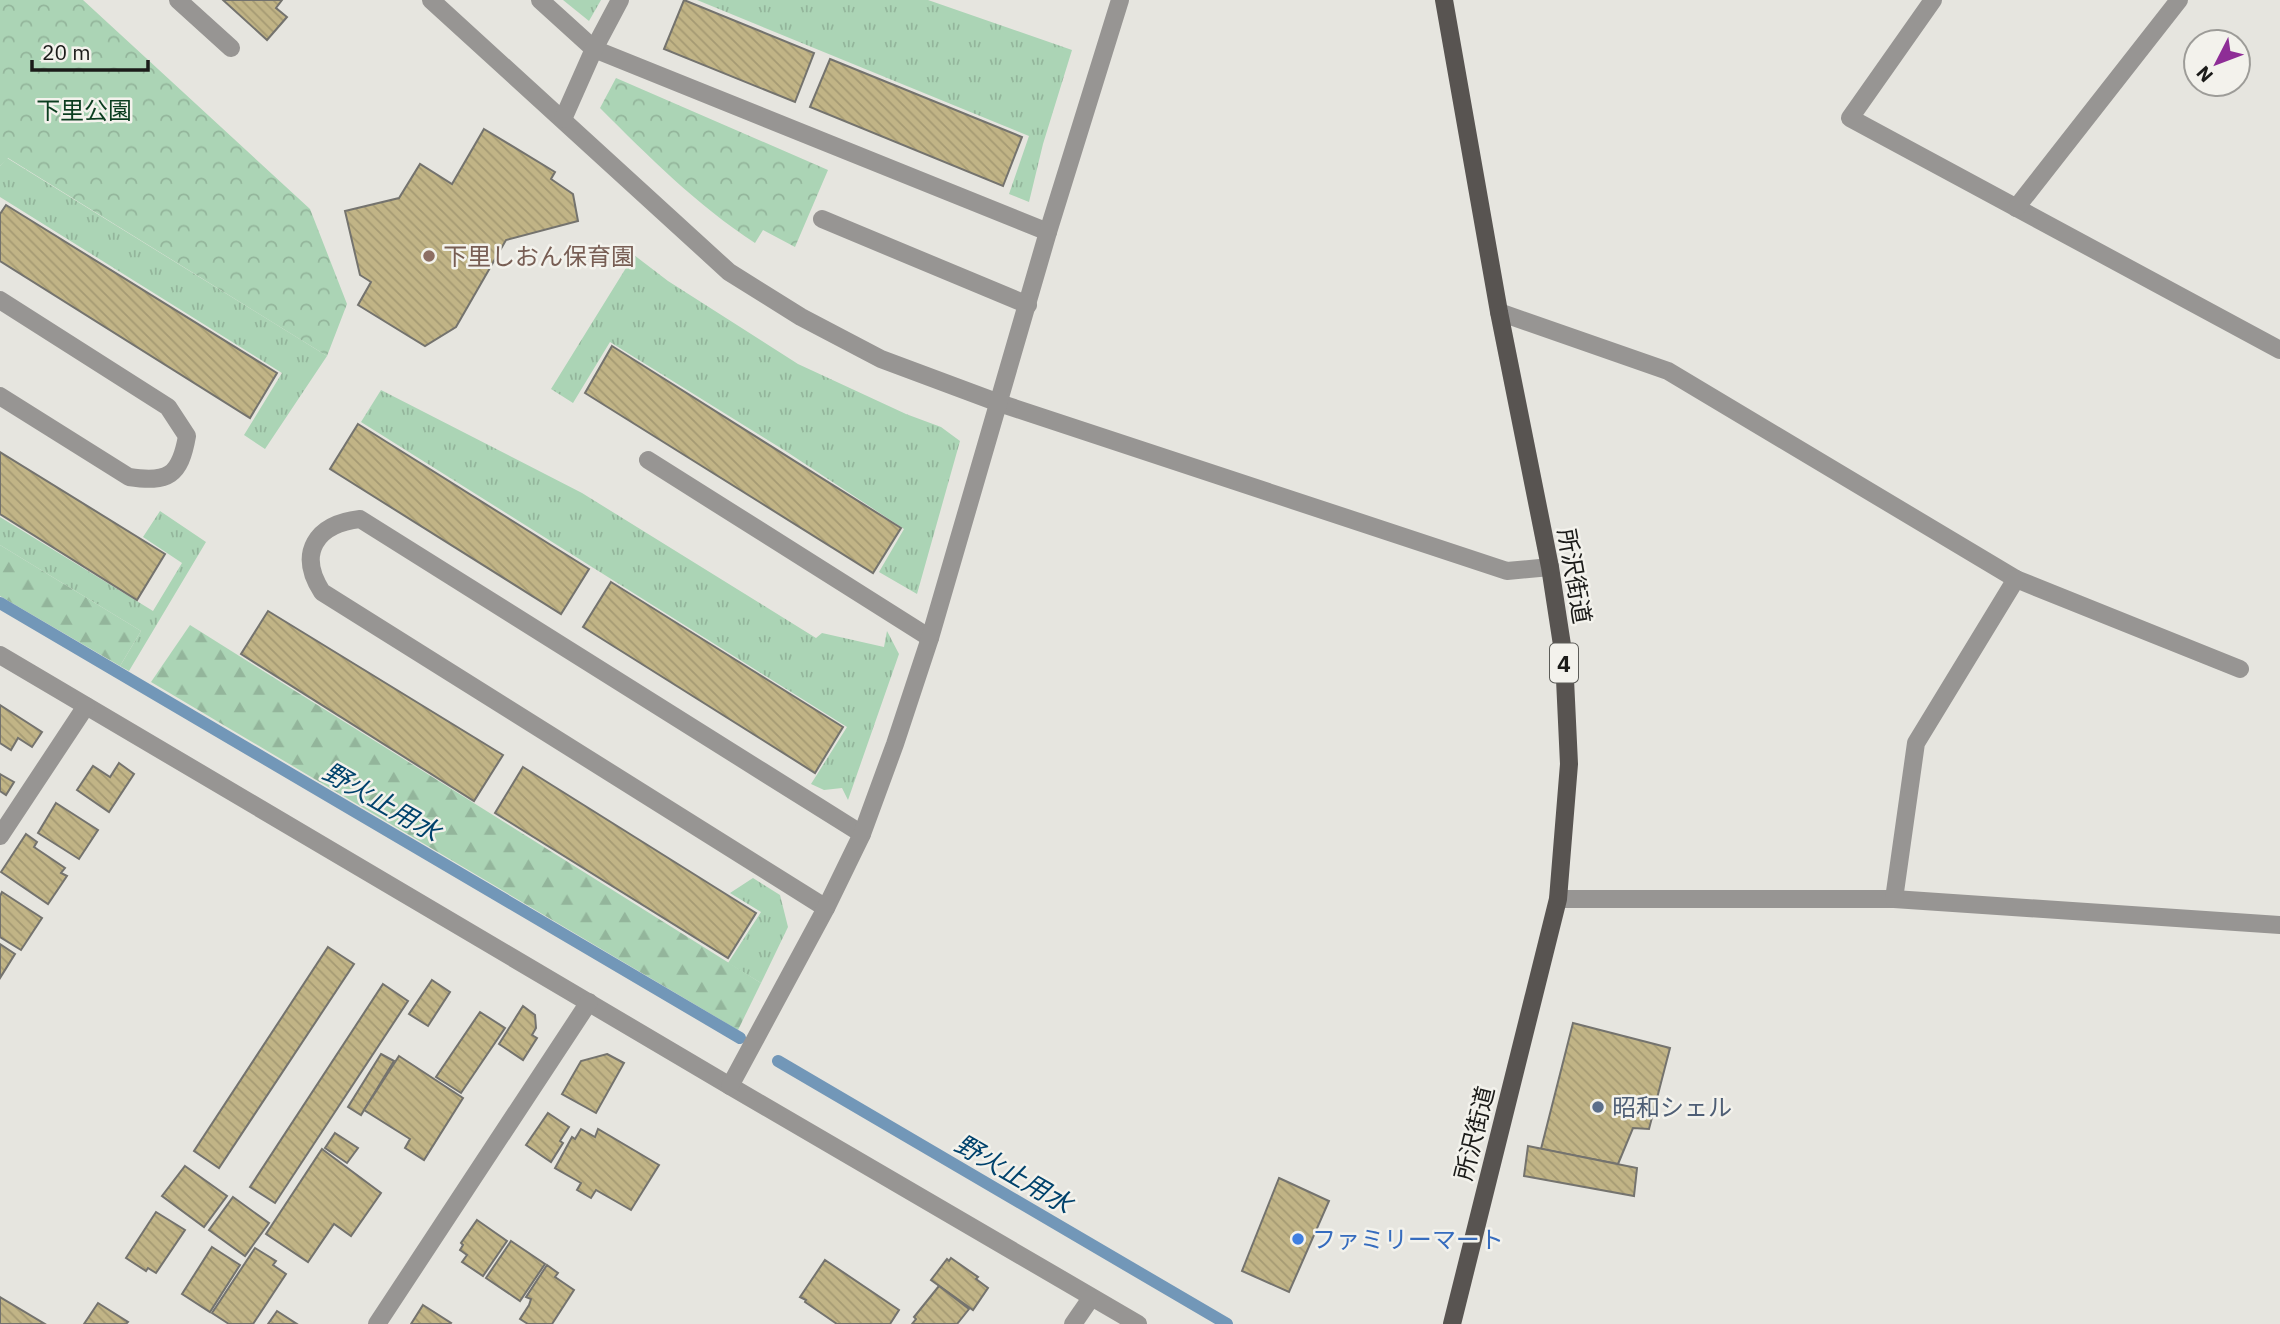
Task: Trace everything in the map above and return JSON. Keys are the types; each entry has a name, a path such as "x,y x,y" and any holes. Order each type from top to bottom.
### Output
{"main road":[{"name":"所沢街道","path":"1444,0 1499,312 1550,567 1564,658 1569,764 1558,899 1451,1324"}],"street":[{"path":"178,0 231,48"},
{"path":"432,0 729,272 801,317 881,359 999,403 1507,571 1550,567"},
{"path":"540,0 594,49 1048,232"},
{"path":"563,119 594,49 620,0"},
{"path":"730,1086 862,834 930,638 1048,232 1120,0"},
{"path":"1933,0 1850,118 2280,350"},
{"path":"2016,208 2179,0"},
{"path":"822,219 1028,305"},
{"path":"0,300 168,407 187,436 183,456 170,475 153,481 130,477 0,396"},
{"path":"1499,312 1668,372 2015,579 2240,669"},
{"path":"648,460 930,638"},
{"path":"825,908 322,592 314,578 310,561 314,544 326,530 341,521 360,519 862,834"},
{"path":"1894,899 1916,743 2015,579"},
{"path":"0,655 1138,1324"},
{"path":"0,836 86,706"},
{"path":"1558,899 1894,899 2280,925"},
{"path":"377,1324 589,1002"},
{"path":"1073,1324 1091,1298"}],"green space":[{"name":"下里公園","path":"0,0 83,0 310,209 347,304 327,356 8,158 0,166"},
{"path":"563,0 601,0 589,21"},
{"path":"697,0 928,0 1072,50 1043,144 1029,202 1009,194 1029,136"},
{"path":"616,78 828,170 795,247 763,230 755,243 693,197 655,162 600,108"},
{"path":"7,158 327,356 265,449 244,435 282,373 0,197 0,166"},
{"path":"634,255 668,281 798,364 906,414 941,427 960,441 917,594 879,572 904,529 787,452 610,342 573,403 551,389"},
{"path":"381,390 582,493 816,638 822,633 884,647 887,631 899,654 848,800 842,788 824,790 811,784 847,727 361,422"},
{"path":"160,511 206,542 129,671 120,666 141,631 0,545 0,517 153,611 182,563 143,537"},
{"path":"0,545 141,631 120,666 0,596"},
{"path":"190,625 761,983 738,1030 151,682"},
{"path":"753,878 780,895 788,927 761,983 728,963 761,912 730,893"}],"building":[{"path":"223,0 282,0 276,8 287,17 267,40"},
{"path":"684,0 814,53 795,102 664,49"},
{"path":"830,59 1022,137 1003,186 810,107"},
{"path":"484,129 555,172 551,179 573,194 578,221 506,240 456,327 425,346 358,305 371,282 360,275 345,211 399,198 420,164 452,184"},
{"path":"6,205 277,373 250,418 0,261 0,214"},
{"path":"612,346 901,528 873,573 585,393"},
{"path":"358,424 589,569 561,614 330,469"},
{"path":"0,452 165,554 137,600 0,514"},
{"path":"611,582 843,727 815,773 583,627"},
{"path":"268,611 503,755 474,801 241,654"},
{"path":"0,705 42,732 32,747 18,738 11,750 0,743"},
{"path":"119,763 134,774 109,812 77,790 93,766 110,777"},
{"path":"523,767 756,913 728,958 495,813"},
{"path":"0,774 14,782 6,795 0,791"},
{"path":"56,803 98,830 79,859 38,833"},
{"path":"26,834 37,842 34,847 65,868 61,873 67,876 48,904 1,872"},
{"path":"2,892 42,918 21,950 0,937"},
{"path":"0,944 15,954 0,978"},
{"path":"328,947 354,964 219,1168 194,1151"},
{"path":"432,980 450,992 428,1026 409,1014"},
{"path":"383,984 408,1001 275,1203 250,1187"},
{"path":"523,1006 535,1015 536,1028 532,1035 537,1038 523,1060 499,1044"},
{"path":"480,1012 505,1028 461,1093 436,1077"},
{"path":"1573,1023 1670,1048 1649,1129 1633,1128 1618,1164 1541,1149"},
{"path":"381,1054 394,1061 361,1115 348,1107"},
{"path":"607,1054 624,1063 596,1113 562,1094 581,1061"},
{"path":"399,1056 463,1098 424,1160 405,1148 410,1139 364,1110"},
{"path":"548,1113 569,1127 551,1162 526,1145"},
{"path":"581,1129 595,1137 598,1129 659,1165 631,1210 596,1190 591,1198 577,1190 581,1183 555,1168 572,1137 575,1139"},
{"path":"335,1133 358,1148 347,1163 325,1148"},
{"path":"1528,1146 1637,1168 1634,1196 1524,1176"},
{"path":"322,1149 381,1193 351,1236 334,1224 308,1262 266,1234"},
{"path":"185,1166 227,1196 204,1227 162,1196"},
{"path":"1279,1178 1329,1201 1289,1292 1242,1271"},
{"path":"233,1197 269,1223 245,1256 209,1230"},
{"path":"156,1212 185,1230 156,1273 148,1268 146,1271 126,1258"},
{"path":"477,1220 507,1241 483,1276 462,1262 467,1255 460,1250 463,1245 461,1243"},
{"path":"511,1241 545,1264 520,1301 486,1278"},
{"path":"212,1247 240,1265 210,1312 182,1294"},
{"path":"255,1248 276,1261 273,1265 286,1274 253,1324 229,1324 212,1313"},
{"path":"951,1258 978,1277 976,1279 988,1288 973,1310 931,1280 947,1259 949,1261"},
{"path":"825,1260 899,1310 890,1324 837,1324 805,1302 806,1300 800,1297"},
{"path":"547,1265 558,1273 555,1277 574,1290 552,1324 528,1324 520,1319 531,1299 526,1297"},
{"path":"939,1286 969,1309 957,1324 912,1324 916,1319 914,1317"},
{"path":"0,1297 45,1324 0,1324"},
{"path":"98,1303 128,1322 84,1324"},
{"path":"423,1305 451,1323 411,1324"},
{"path":"277,1311 297,1324 268,1324"}],"waterway":[{"name":"野火止用水","path":"0,603 740,1038"},
{"name":"野火止用水","path":"778,1061 1227,1324"}],"place":[{"name":"下里しおん保育園","path":"429,256"},
{"name":"昭和シェル","path":"1598,1107"},
{"name":"ファミリーマート","path":"1298,1239"}]}
